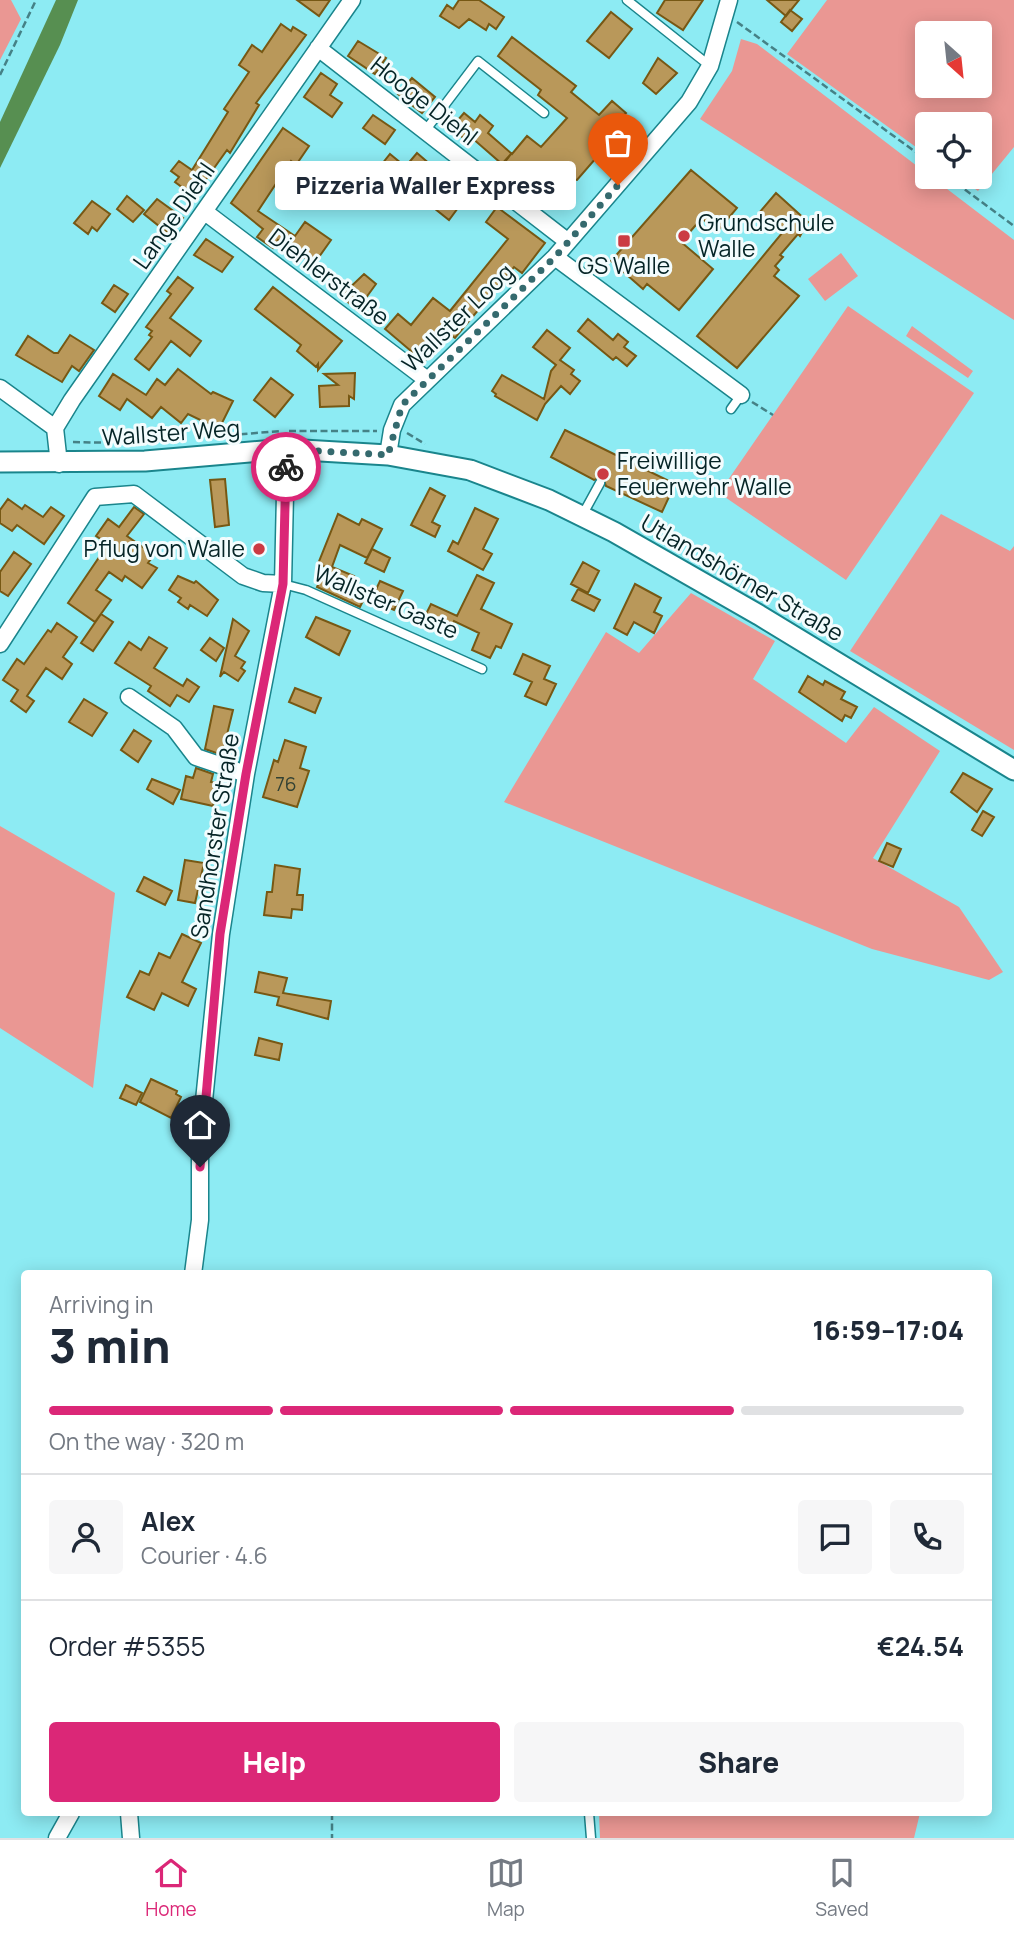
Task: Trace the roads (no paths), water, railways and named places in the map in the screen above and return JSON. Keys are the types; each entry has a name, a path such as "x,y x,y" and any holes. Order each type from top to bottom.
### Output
{"street":[{"name":"Lange Diehl","path":"56,435 205,212 352,0"},
{"name":"Wallster Loog","path":"388,455 392,430 402,405 555,257 689,102 710,66 727,5"},
{"name":"Hooge Diehl","path":"318,48 567,241"},
{"name":"Diehlerstraße","path":"205,212 426,379"},
{"path":"555,257 741,395"},
{"path":"0,388 56,435 59,464"},
{"name":"Wallster Weg","path":"0,463 145,461 286,449 388,455"},
{"name":"Sandhorster Straße","path":"194,1270 200,1220 200,1140 220,934 246,774 283,584 286,449"},
{"name":"Utlandshörner Straße","path":"388,455 470,470 511,484 582,516 759,615 1014,770"},
{"name":"Wallster Gaste","path":"0,645 95,497 134,494 243,576 263,583 283,584"},
{"path":"129,696 174,728 195,757 246,774"},
{"path":"57,1838 69,1816"},
{"path":"129,1816 131,1838"}],"lane":[{"path":"627,0 710,66"},
{"path":"425,131 478,61 544,113"},
{"path":"731,409 741,395"},
{"path":"582,516 600,483"},
{"name":"Wallster Gaste","path":"283,584 306,590 482,669"},
{"path":"589,1816 591,1838"}],"place":[{"name":"Pizzeria Waller Express","path":"618,185"},
{"name":"Grundschule Walle","path":"684,236"},
{"name":"GS Walle","path":"624,241"},
{"name":"Freiwillige Feuerwehr Walle","path":"603,474"},
{"name":"Pflug von Walle","path":"259,549"}]}
